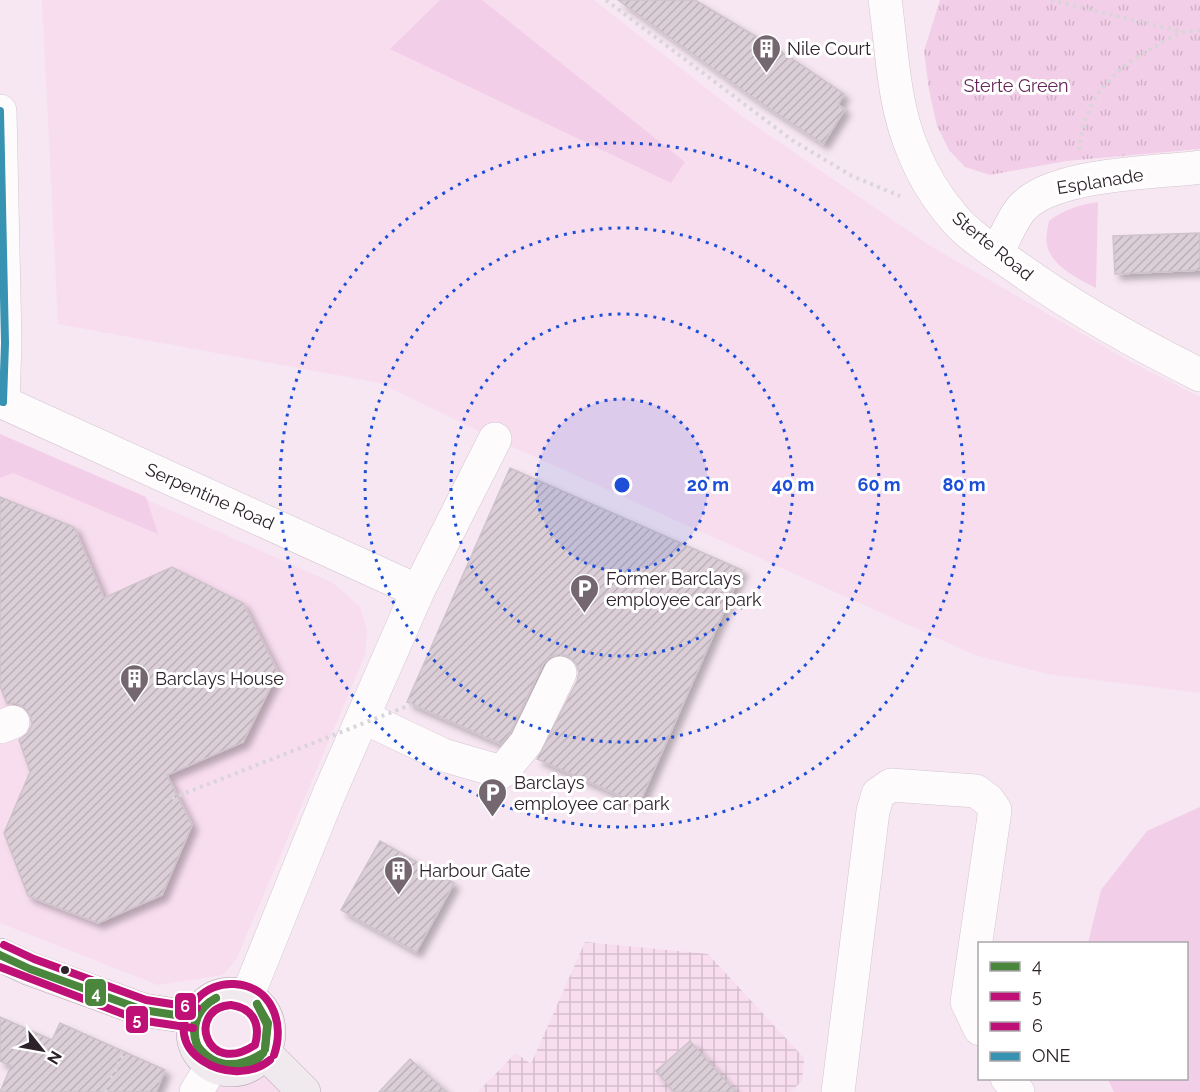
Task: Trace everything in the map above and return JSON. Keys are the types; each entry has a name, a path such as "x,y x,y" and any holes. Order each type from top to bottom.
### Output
{"main road":[{"path":"0,954 30,969 143,1010 195,1018"},
{"path":"233,994 247,997 258,1005 268,1023 269,1036 264,1052 255,1062 238,1070 225,1070 204,1079 193,1034 195,1018 202,1007 220,995 233,994"},
{"path":"264,1052 304,1092"}],"street":[{"name":"Sterte Road","path":"885,0 900,106 910,146 928,185 956,220 997,254 1052,292 1158,354 1200,375"},
{"name":"Serpentine Road","path":"0,111 5,343 1,402 418,591"},
{"name":"Esplanade","path":"997,254 1022,208 1045,190 1076,182 1200,167"},
{"path":"247,997 418,591 495,439"},
{"path":"363,717 443,754 502,772 526,742 560,673"},
{"path":"838,1092 873,811 878,794 891,785 976,791 988,800 995,810 967,1002 978,1025"},
{"path":"1009,1080 1018,1092"}],"path":[{"path":"606,0 792,140 852,176 904,198"},
{"path":"1052,0 1183,32"},
{"path":"1076,182 1081,124 1105,82 1139,53 1183,32 1200,30"},
{"path":"165,801 423,700"},
{"path":"105,1092 124,1052"}],"shaded area":[{"path":"42,0 594,0 740,115 929,245 1127,360 1200,397 1200,693 1047,674 975,655 495,439 380,383 58,324"},
{"path":"0,434 333,583 360,607 367,630 365,655 237,958 223,975 158,985 0,923"},
{"path":"585,942 708,954 804,1058 802,1081 790,1092 478,1092 516,1053 531,1064"},
{"path":"255,1062 304,1092 196,1092 225,1070 238,1070"}],"green space":[{"path":"440,0 482,0 685,162 671,183 390,49"},
{"name":"Sterte Green","path":"940,0 1200,0 1200,149 1066,161 990,175 965,167 949,150 937,126 929,90 924,51"},
{"path":"1098,202 1096,288 1060,265 1050,253 1046,239 1049,221 1072,208"},
{"path":"0,434 146,497 158,534 13,473 0,478"},
{"path":"1200,807 1200,1092 1114,1092 1108,1080 1188,1080 1188,942 1088,942 1101,890 1147,831"}],"building":[{"name":"Nile Court","path":"618,0 695,0 782,52 844,94 838,105 845,109 823,144 758,101"},
{"path":"1200,233 1200,270 1115,274 1113,236"},
{"name":"Former Barclays employee car park","path":"510,468 742,570 639,804 537,759 577,681 579,672 576,663 568,656 559,654 550,657 543,664 510,733 501,744 407,702"},
{"name":"Barclays House","path":"0,497 74,527 104,598 172,567 243,603 278,672 243,742 167,775 192,825 162,895 98,923 28,896 4,833 30,772 19,740 28,733 32,724 30,715 24,707 15,703 7,704 0,686"},
{"name":"Harbour Gate","path":"380,841 454,883 416,952 341,910"},
{"path":"0,1017 52,1040 60,1023 165,1070 156,1092 0,1092 11,1066 0,1061"},
{"path":"690,1041 736,1092 674,1092 656,1071"},
{"path":"410,1059 447,1092 379,1092"}],"transit line":[{"name":"ONE","path":"0,111 5,343 3,402 0,401"},
{"name":"6","path":"4,945 34,959 146,1000 197,1008"},
{"name":"4","path":"0,955 30,969 143,1010 195,1018"},
{"name":"5","path":"0,967 139,1020 193,1028"},
{"name":"6","path":"270,1060 254,1069 236,1071 218,1068 202,1061 190,1049 184,1035 186,1018 197,999 209,990 224,985 247,986 258,991 272,1008 276,1019 278,1031 274,1055"},
{"name":"4","path":"197,1045 194,1031 196,1018 204,1007 216,998"},
{"name":"4","path":"197,1045 195,1031 200,1012 216,998"},
{"name":"4","path":"257,1004 268,1023 265,1049"},
{"name":"4","path":"257,1004 267,1025 265,1049"},
{"name":"5","path":"231,1005 250,1013 257,1030 255,1045 238,1053 224,1053 214,1048 207,1038 206,1028 209,1017 217,1009 231,1005"},
{"name":"4","path":"197,1045 212,1059 228,1064 245,1062 263,1053"},
{"name":"4","path":"197,1045 211,1061 228,1068 247,1067 263,1053"}],"place":[{"name":"Nile Court","path":"766,74"},
{"name":"Former Barclays employee car park","path":"585,614"},
{"name":"Barclays House","path":"134,704"},
{"name":"Barclays employee car park","path":"493,818"},
{"name":"Harbour Gate","path":"398,896"}]}
